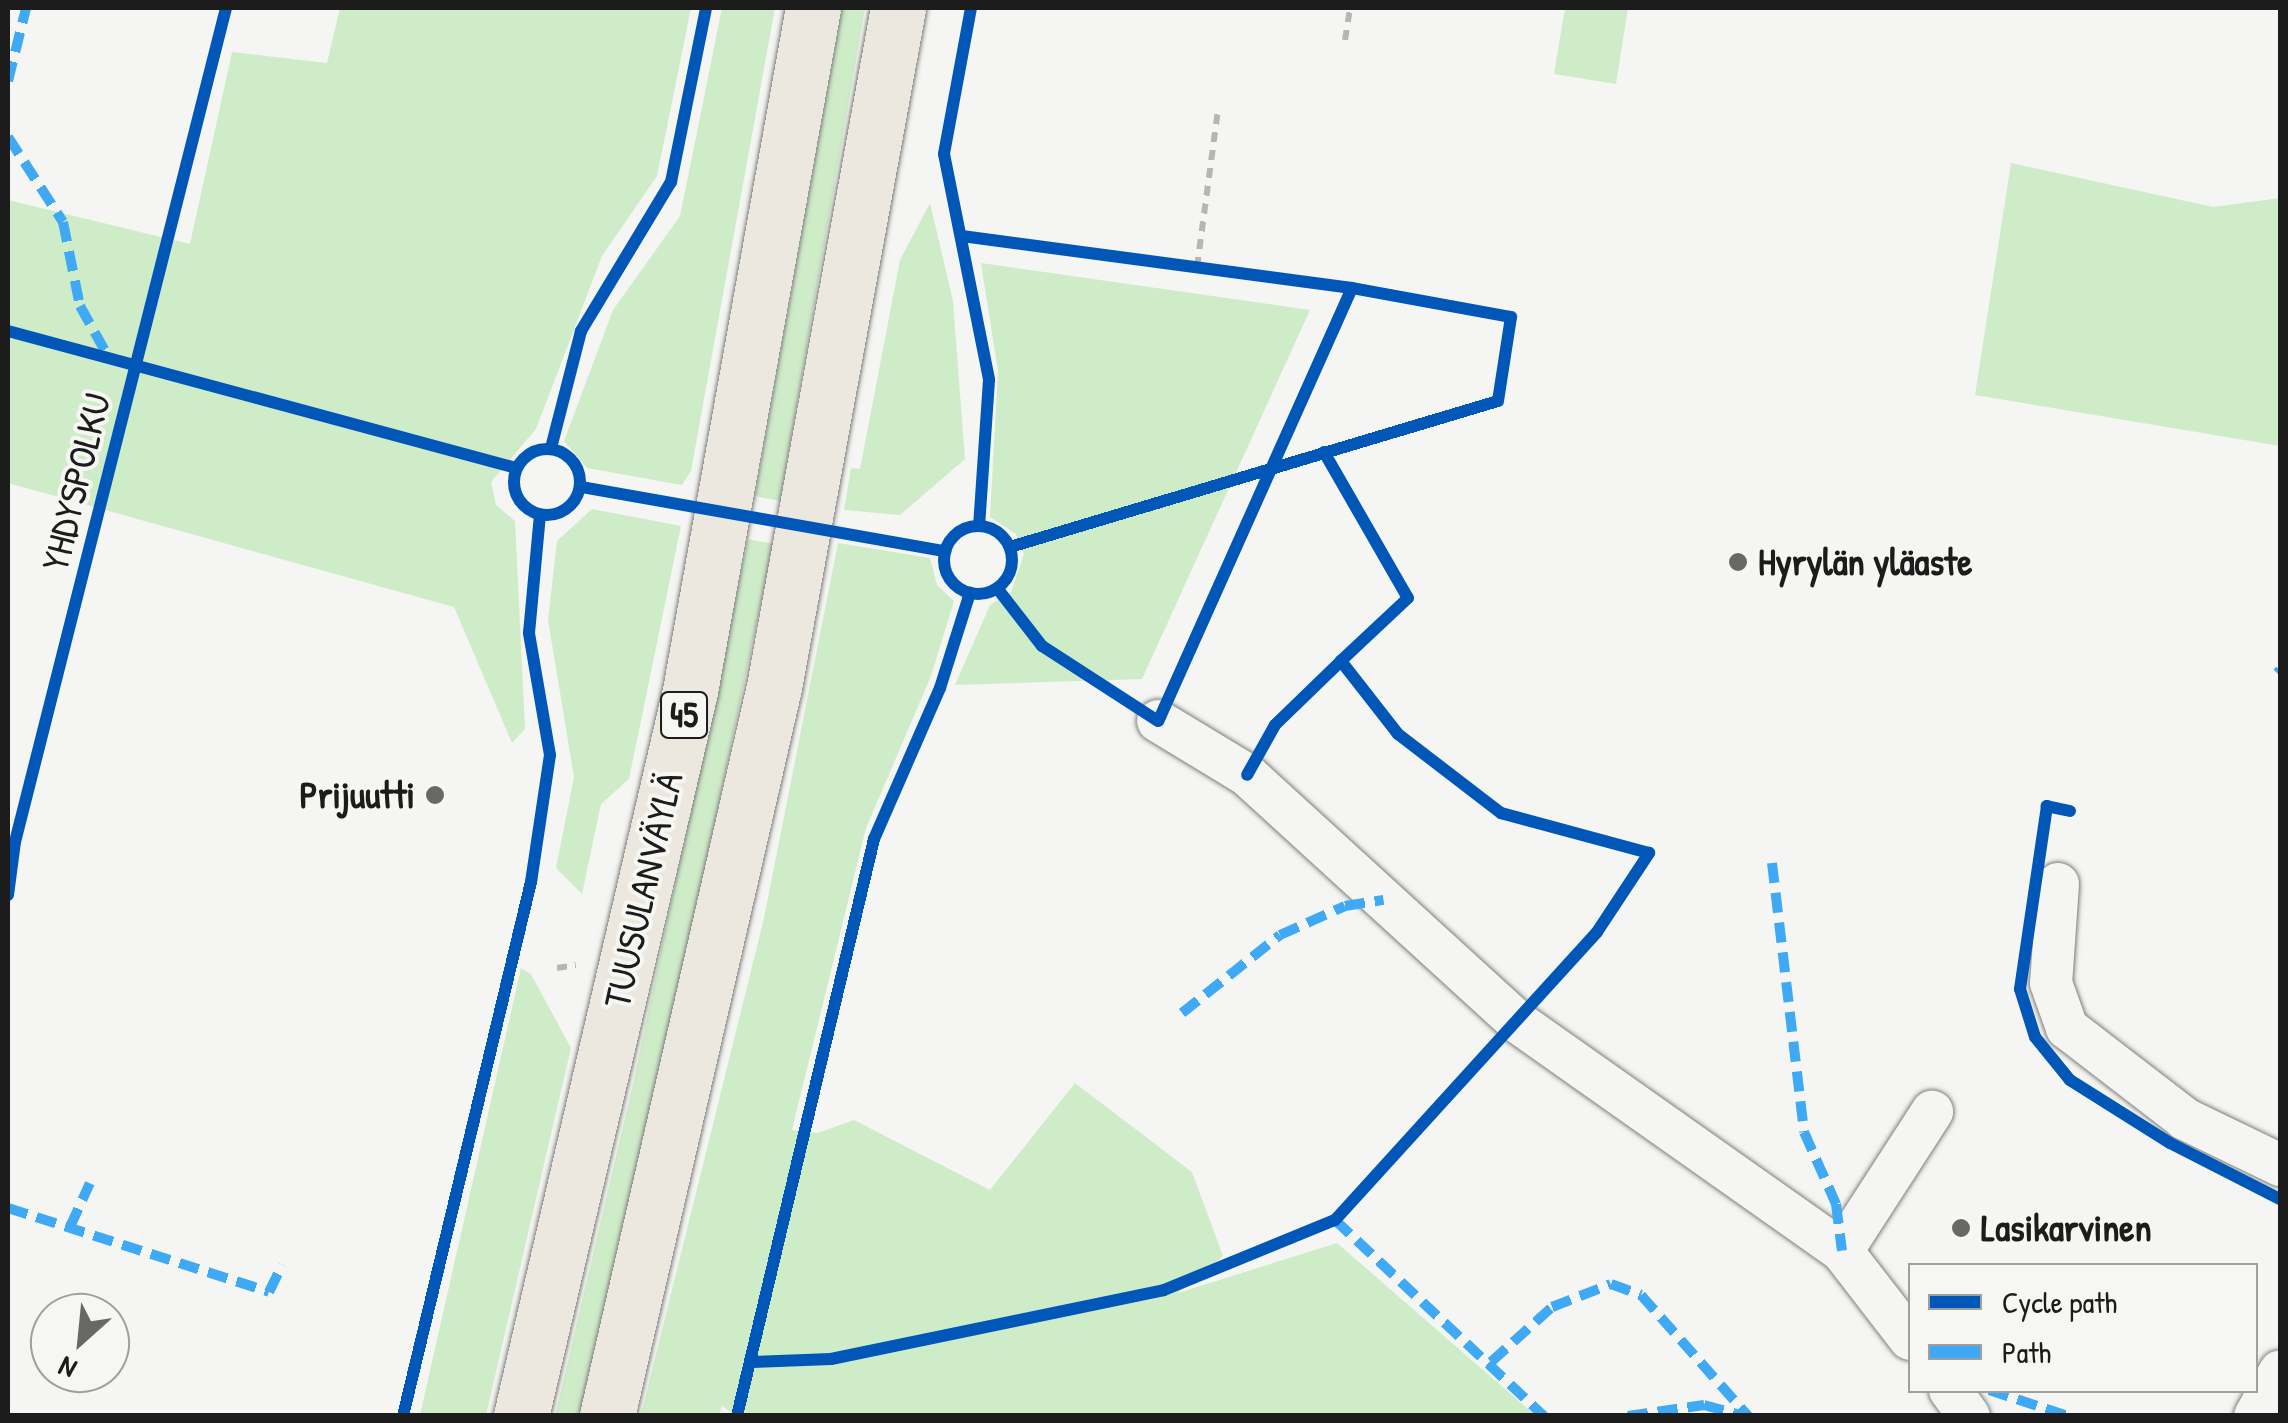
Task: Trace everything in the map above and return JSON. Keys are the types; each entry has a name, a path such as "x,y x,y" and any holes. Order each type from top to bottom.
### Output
{"main road":[{"name":"TUUSULANVÄYLÄ","path":"521,1416 690,692 813,8"},
{"name":"45","path":"607,1416 774,687 898,8"}],"lane":[{"path":"1158,721 1247,775 1516,1021 1842,1251 1908,1336"},
{"path":"2058,884 2051,983 2067,1028 2185,1118 2280,1166"},
{"path":"1842,1251 1932,1112"},
{"path":"1952,1393 1969,1416"}],"path":[{"path":"1345,40 1350,8"},
{"path":"1197,267 1218,109"},
{"path":"1177,264 1216,270"},
{"path":"559,948 557,968 576,966 578,955"}],"green space":[{"path":"340,8 691,8 657,176 602,256 536,429 491,482 496,505 515,521 525,729 512,743 454,607 8,483 8,200 190,244 232,52 327,63"},
{"path":"722,8 775,8 691,471 682,485 587,468 564,441 613,310 680,216"},
{"path":"842,8 865,8 780,501 755,496"},
{"path":"1565,8 1628,8 1616,84 1554,74"},
{"path":"2011,163 2213,207 2280,198 2280,446 1975,395"},
{"path":"930,203 953,301 965,459 900,515 844,510 851,468 860,469 900,260"},
{"path":"981,263 1310,310 1142,679 955,685 990,605 1011,592 1024,554 1016,534 990,517 998,371"},
{"path":"592,509 681,526 629,779 601,804 582,894 556,868 574,777 548,620 557,541"},
{"path":"748,539 773,544 659,1090 581,1415 555,1416 633,1084"},
{"path":"838,543 930,558 937,585 954,601 931,676 866,828 792,1130 818,1133 854,1120 990,1190 1075,1083 1192,1172 1223,1256 1178,1293 1337,1243 1535,1415 737,1416 722,1406 719,1415 641,1415 764,918"},
{"path":"521,968 531,974 571,1048 486,1415 420,1415"}],"marked path":[{"path":"8,81 26,8"},
{"path":"8,137 63,222 80,306 109,358"},
{"path":"2277,673 2280,670"},
{"path":"1772,863 1804,1132 1836,1204 1842,1251"},
{"path":"1182,1013 1280,935 1345,906 1384,900"},
{"path":"70,1227 90,1183"},
{"path":"8,1208 269,1292 282,1265"},
{"path":"1335,1220 1544,1416"},
{"path":"1491,1362 1552,1307 1611,1284 1641,1295 1748,1416"},
{"path":"1998,1393 2068,1416"},
{"path":"1628,1416 1704,1405 1744,1416"}],"cycle path":[{"name":"YHDYSPOLKU","path":"8,895 15,842 226,8"},
{"path":"551,448 581,331 671,182 706,8"},
{"path":"971,8 944,154 989,380 979,525"},
{"path":"962,236 1352,288 1158,721 1042,646 997,588"},
{"path":"1010,547 1498,401 1511,317 1352,288"},
{"path":"8,331 516,468"},
{"path":"547,449 571,458 580,482 571,506 547,515 523,506 514,482 523,458 547,449"},
{"path":"1324,452 1408,598 1341,661"},
{"path":"581,487 945,551"},
{"path":"403,1416 531,882 550,755 529,633 540,515"},
{"path":"978,526 991,528 1002,536 1010,547 1012,560 1010,573 1002,584 991,592 978,594 965,592 954,584 946,573 944,560 946,547 954,536 965,528 978,526"},
{"path":"737,1416 874,839 940,688 970,593"},
{"path":"752,1362 831,1359 1164,1290 1335,1220 1597,932 1649,853 1501,813 1398,734 1341,661 1275,725 1247,775"},
{"path":"2070,811 2047,806 2020,989 2035,1037 2070,1080 2170,1143 2280,1199"}],"place":[{"name":"Hyrylän yläaste","path":"1738,562"},
{"name":"Prijuutti","path":"435,795"},
{"name":"Lasikarvinen","path":"1961,1228"}]}
